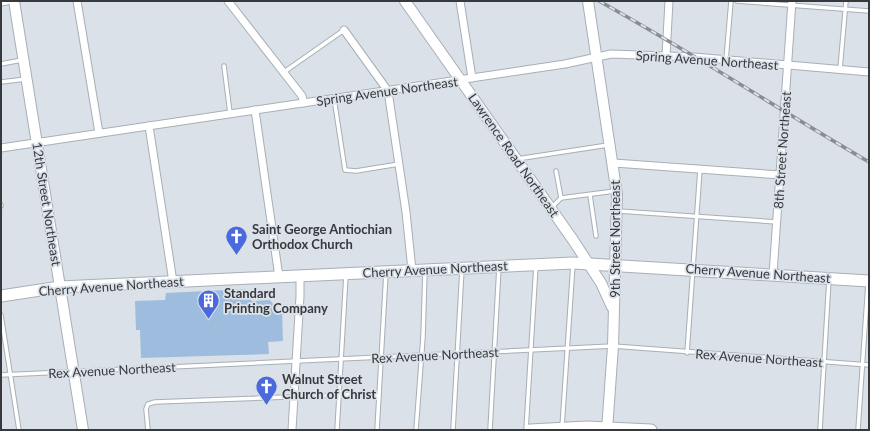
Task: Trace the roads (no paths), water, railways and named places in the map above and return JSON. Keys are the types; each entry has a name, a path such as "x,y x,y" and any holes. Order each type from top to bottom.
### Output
{"main road":[{"name":"Cherry Avenue Northeast","path":"1,296 60,287 573,263 693,269 869,281"},
{"path":"530,430 562,428 651,430"}],"street":[{"path":"1,2 6,1"},
{"name":"12th Street Northeast","path":"14,1 83,430"},
{"path":"77,1 98,133"},
{"path":"228,1 284,72 304,103"},
{"name":"Lawrence Road Northeast","path":"406,1 588,263 607,294 614,313"},
{"path":"460,1 472,78"},
{"name":"9th Street Northeast","path":"588,1 614,163 617,191 613,346 607,429"},
{"path":"666,56 669,1"},
{"name":"8th Street Northeast","path":"773,274 792,3"},
{"path":"344,30 388,91 400,164 412,270"},
{"name":"Spring Avenue Northeast","path":"1,148 230,113 462,80 565,64 612,54 726,60 869,72"},
{"path":"255,110 279,276"},
{"path":"149,126 173,282"},
{"path":"614,163 780,175"},
{"path":"292,430 300,275"}],"lane":[{"path":"726,60 731,1"},
{"path":"737,1 792,3 869,11"},
{"path":"840,70 846,1"},
{"path":"284,72 344,30"},
{"path":"1,64 24,60"},
{"path":"224,66 230,113"},
{"path":"1,82 27,78"},
{"path":"334,98 345,170 356,171 400,164"},
{"path":"516,159 611,145"},
{"path":"687,353 700,169"},
{"path":"556,170 561,198"},
{"path":"551,208 561,198 617,191"},
{"path":"590,195 596,236"},
{"path":"617,211 777,222"},
{"path":"562,428 573,263"},
{"path":"526,430 536,264"},
{"path":"490,430 499,266"},
{"path":"454,430 462,268"},
{"path":"416,430 425,270"},
{"path":"377,430 386,271"},
{"path":"337,430 346,273"},
{"path":"820,430 830,278"},
{"path":"858,430 869,281"},
{"path":"1,315 19,430"},
{"name":"Rex Avenue Northeast","path":"1,375 613,346 687,353 869,365"},
{"path":"148,430 146,409 148,404 155,402 186,399 379,396"}],"railway":[{"path":"599,1 667,40 869,162"}],"place":[{"name":"Saint George Antiochian Orthodox Church","path":"237,256"},
{"name":"Standard Printing Company","path":"209,320"},
{"name":"Walnut Street Church of Christ","path":"266,406"}]}
